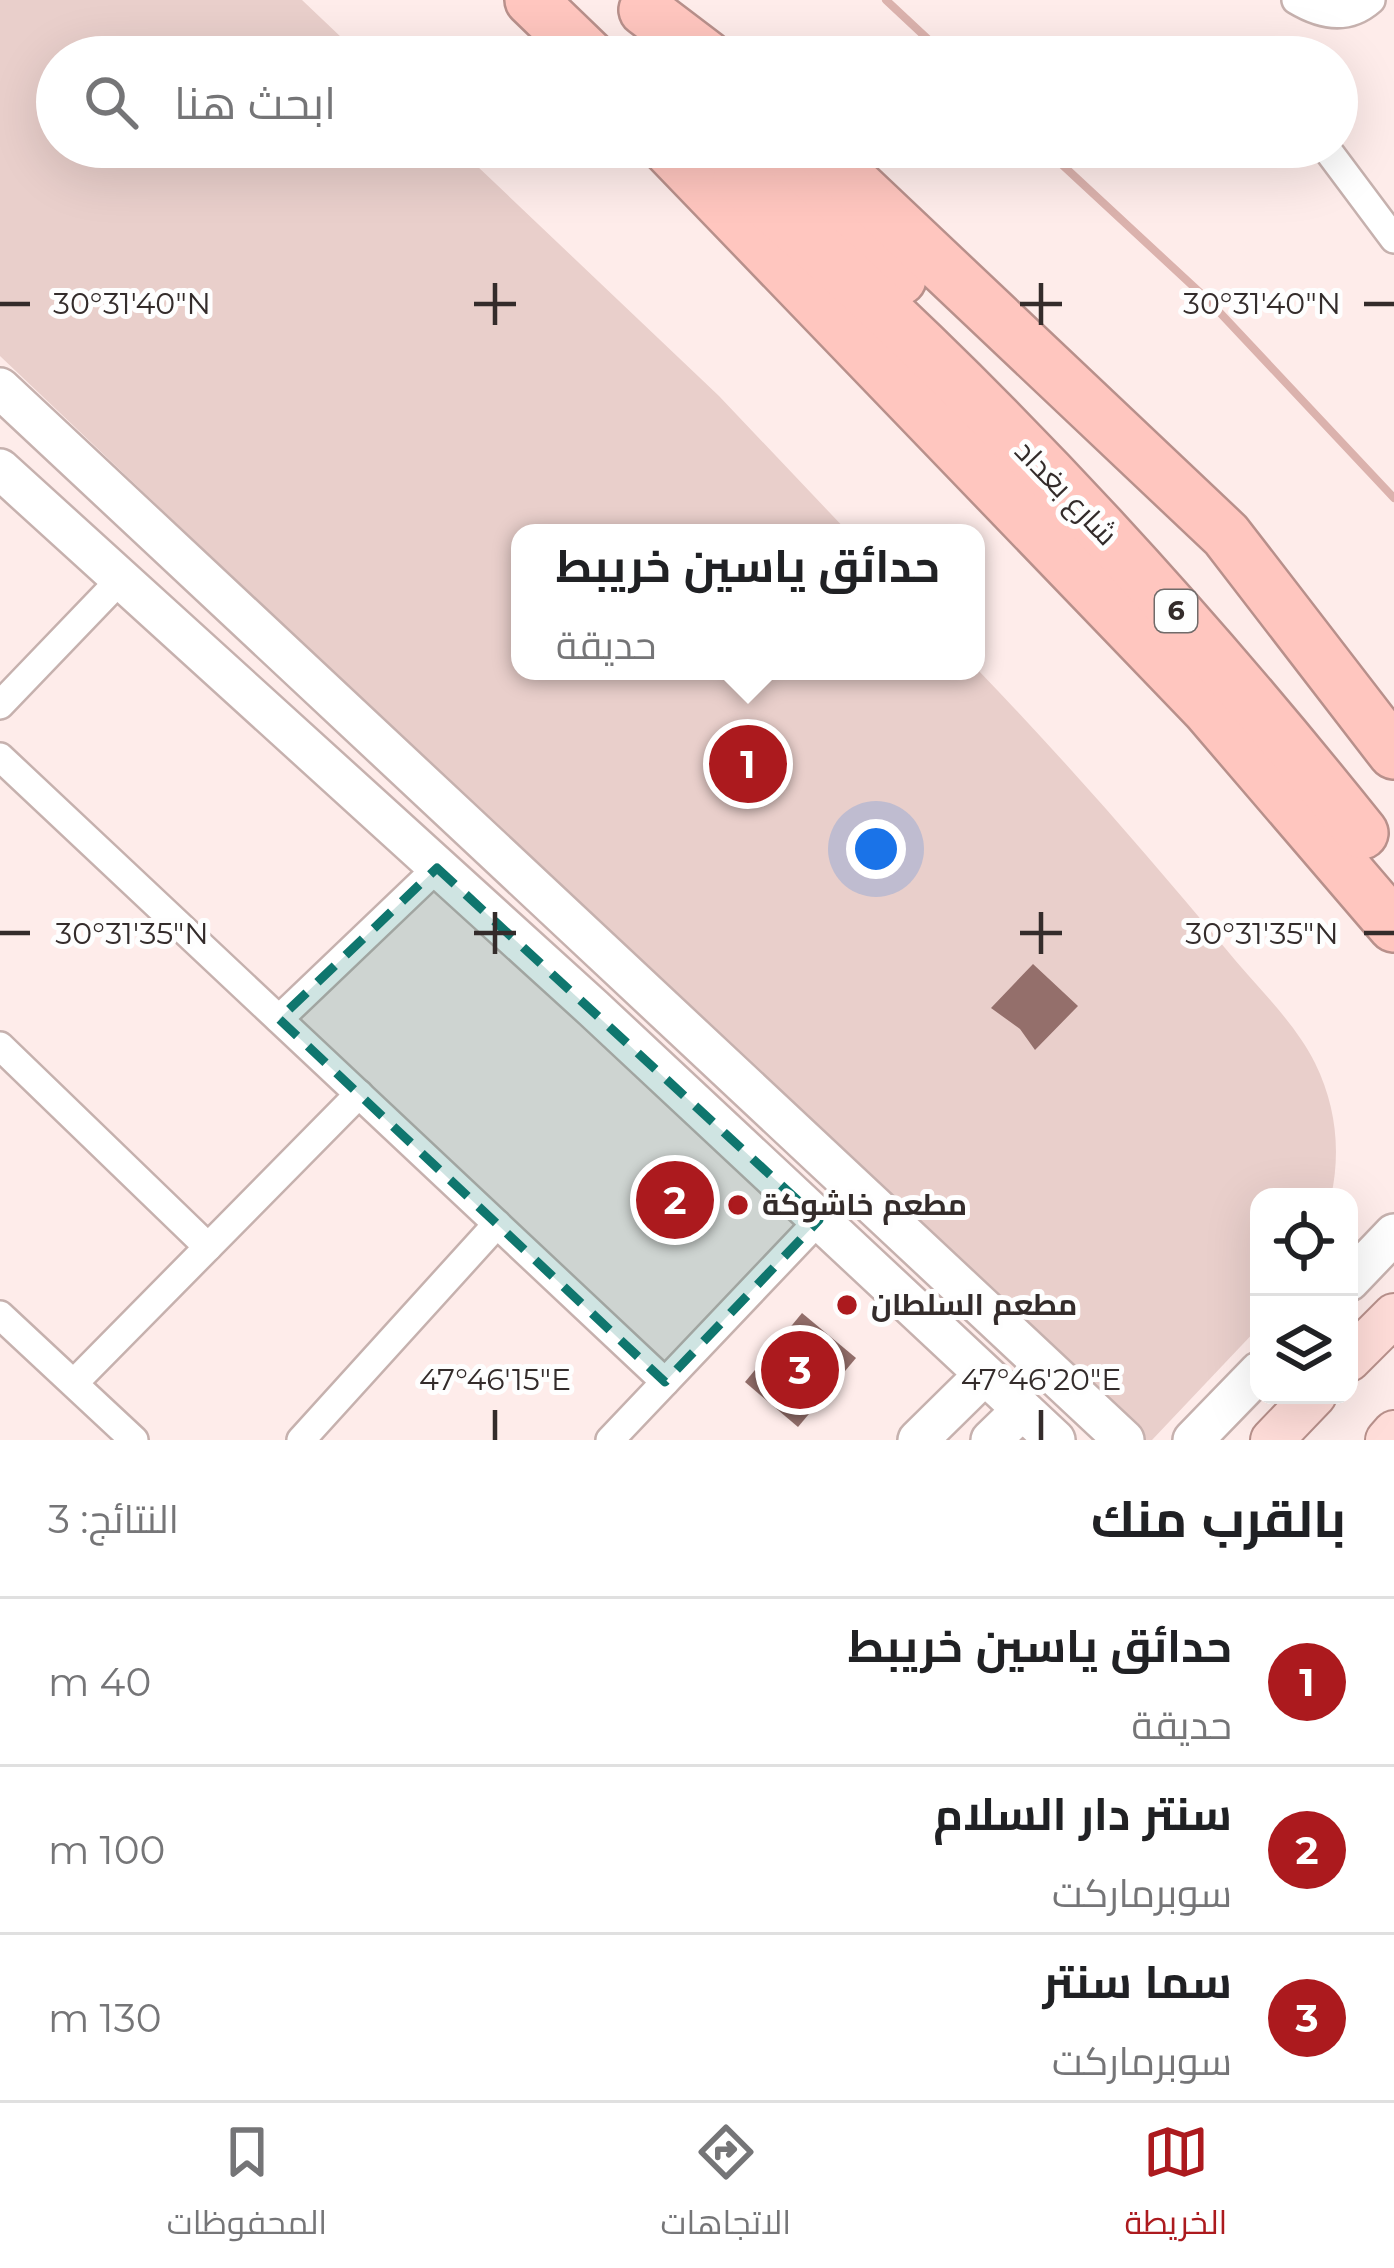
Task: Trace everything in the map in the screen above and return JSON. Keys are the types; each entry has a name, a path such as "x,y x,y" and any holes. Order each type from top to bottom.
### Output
{"highway":[{"path":"531,0 568,36"},
{"path":"640,5 668,36"},
{"path":"640,5 680,36"},
{"path":"687,168 1207,707 1394,926"},
{"name":"شارع بغداد","path":"728,168 953,353 1192,578 1394,820"},
{"name":"شارع بغداد","path":"789,168 1193,630 1394,874"},
{"path":"838,168 1226,535 1394,753"}],"main road":[{"path":"1358,1351 1394,1315"},
{"path":"1272,1440 1306,1404"},
{"path":"1387,1440 1394,1432"}],"street":[{"path":"1296,0 1319,15 1358,11 1370,0"},
{"path":"1341,168 1394,239"},
{"path":"0,388 1124,1440"},
{"path":"0,469 593,1008 1054,1440"},
{"path":"0,705 119,581"},
{"path":"0,757 665,1382"},
{"path":"279,1019 437,868"},
{"path":"593,1008 625,973"},
{"path":"0,1046 208,1247"},
{"path":"74,1383 359,1094"},
{"path":"610,1440 819,1220"},
{"path":"301,1440 497,1224"},
{"path":"1358,1272 1394,1234"},
{"path":"0,1315 134,1440"},
{"path":"918,1440 984,1375"},
{"path":"1192,1440 1250,1381"},
{"path":"991,1440 1022,1410"}],"highlighted area":[{"path":"437,868 819,1220 665,1382 279,1019"}],"shaded area":[{"path":"0,0 302,0 340,36 36,36 36,168 479,168 719,396 840,524 511,524 511,680 985,678 1103,806 1285,1018 1315,1063 1328,1096 1336,1146 1332,1188 1250,1188 1250,1337 1152,1440 1142,1440 0,356"}],"building":[{"path":"1033,964 1078,1006 1035,1050 1020,1029 991,1008"},
{"path":"802,1313 856,1358 798,1427 745,1382"}],"waterway":[{"path":"886,0 925,36"},
{"path":"1066,168 1208,300 1394,498"}],"place":[{"name":"حدائق ياسين خريبط","path":"748,764"},
{"name":"سنتر دار السلام","path":"675,1200"},
{"name":"مطعم خاشوكة","path":"738,1205"},
{"name":"مطعم السلطان","path":"847,1305"},
{"name":"سما سنتر","path":"800,1370"}]}
